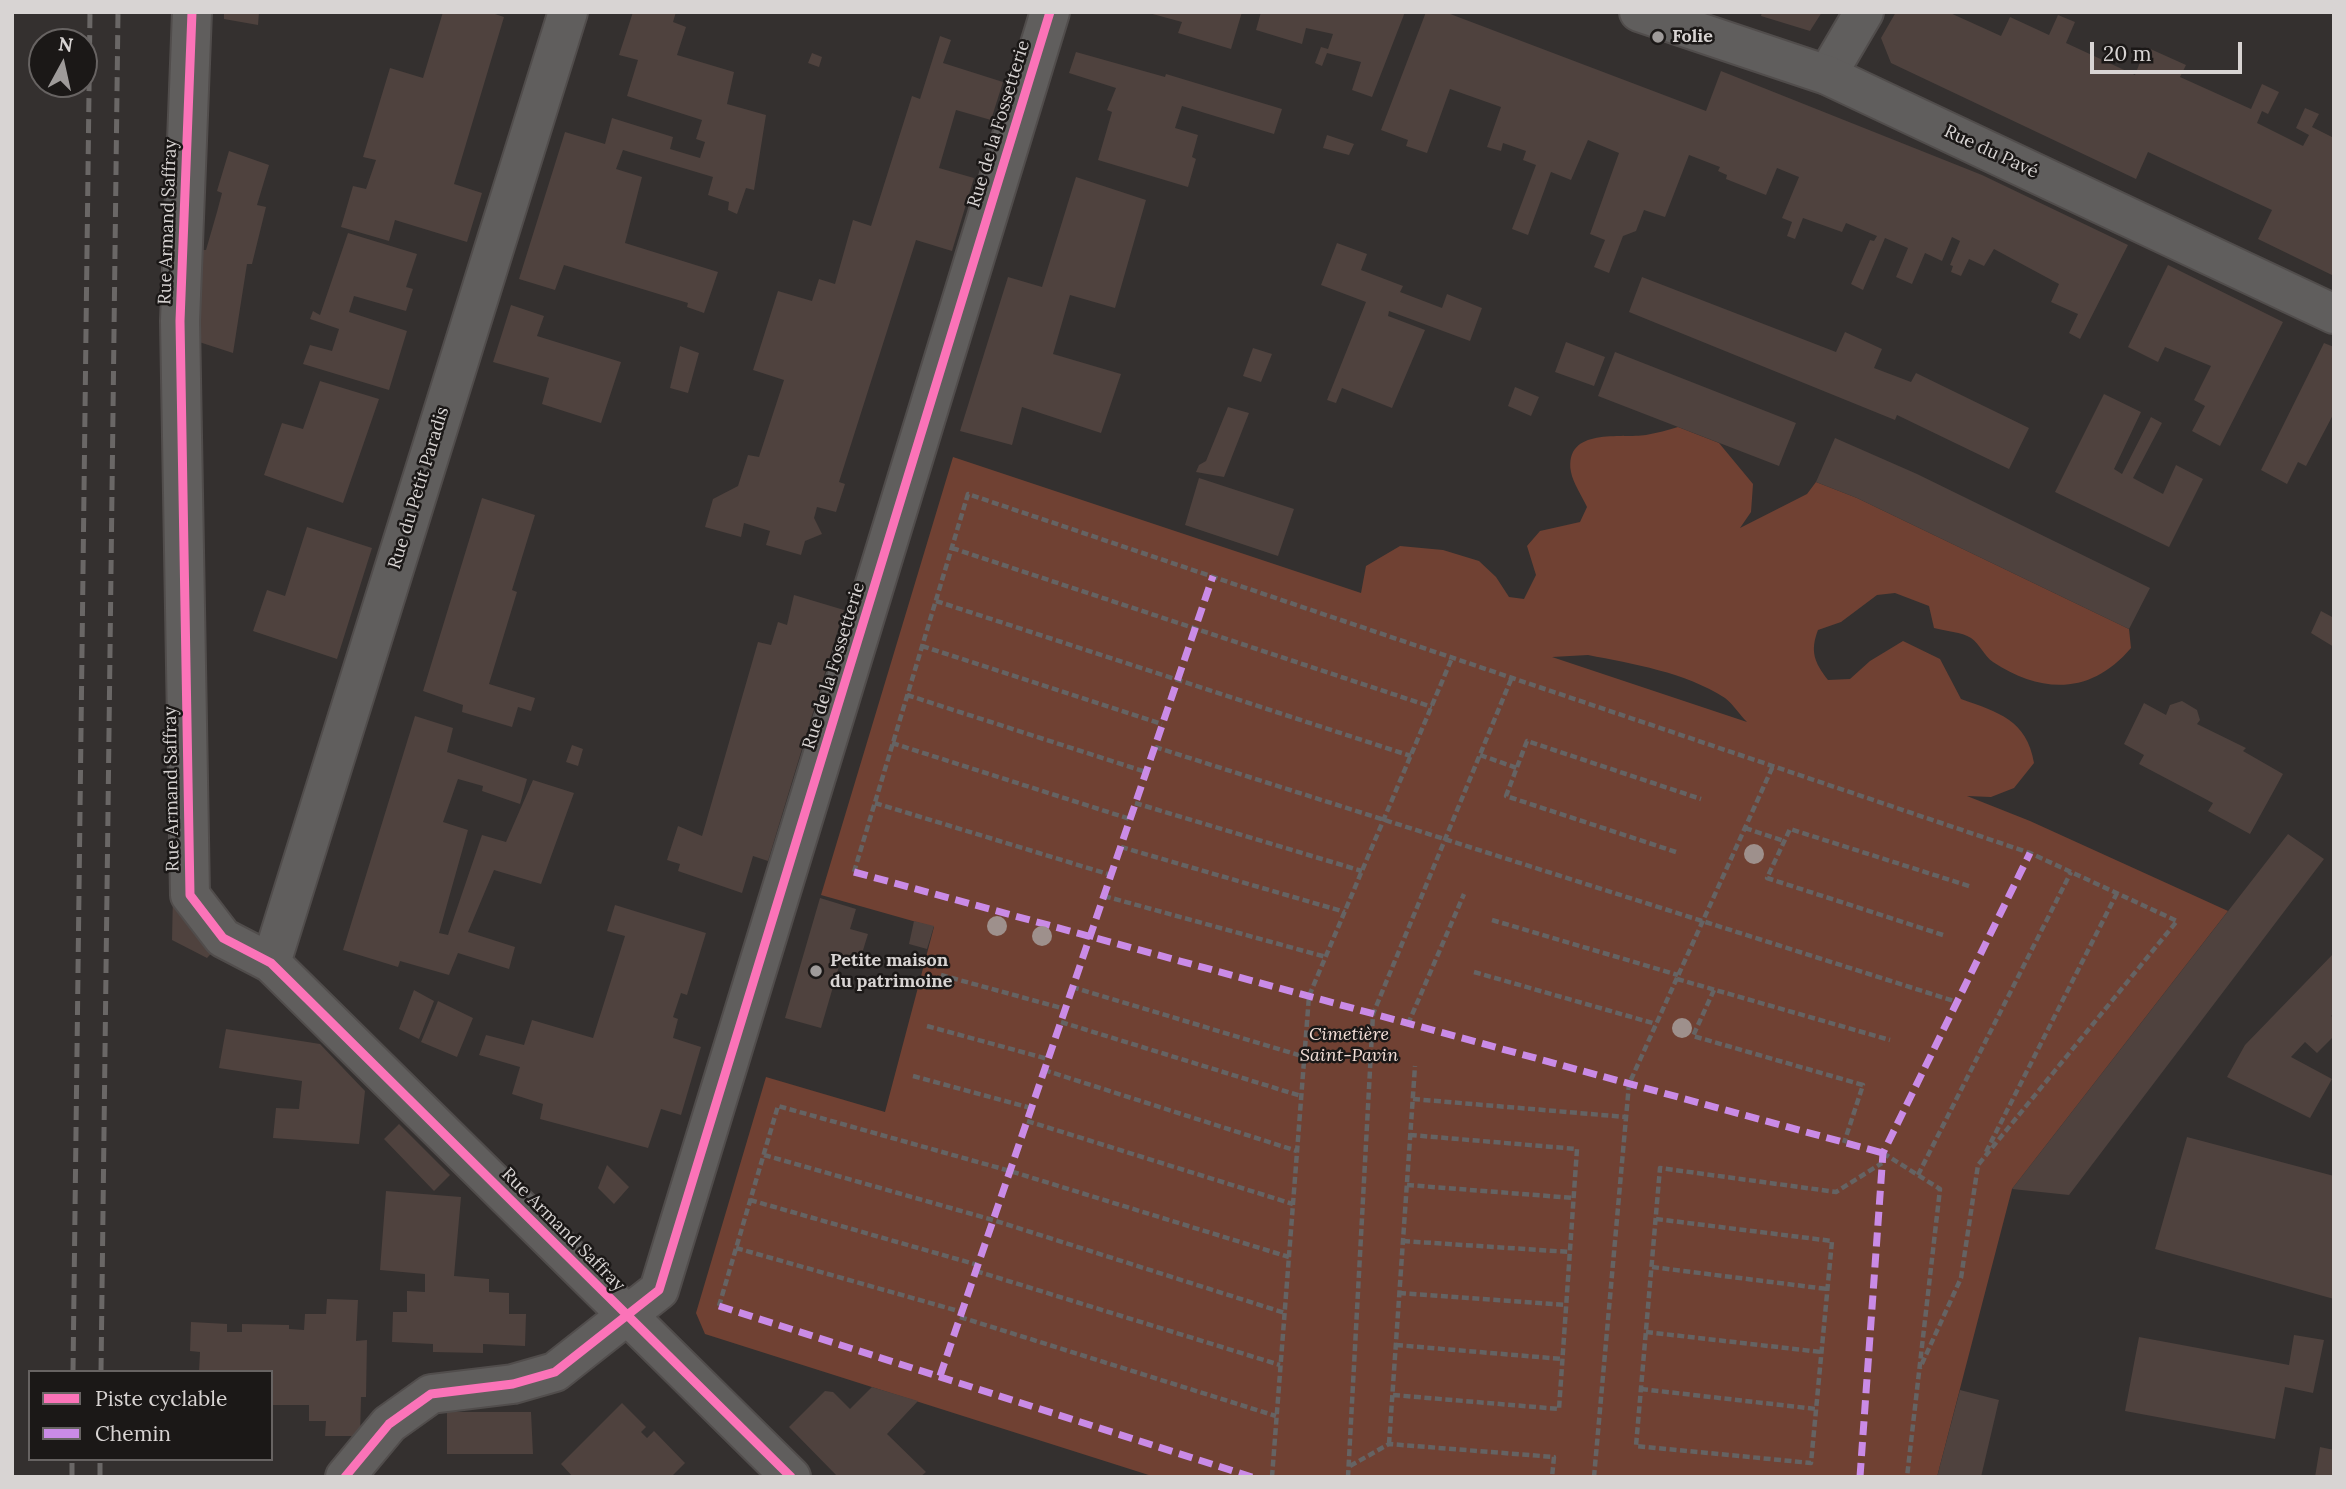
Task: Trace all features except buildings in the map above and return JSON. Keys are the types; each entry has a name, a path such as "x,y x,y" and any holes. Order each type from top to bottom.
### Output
{"street":[{"name":"Rue Armand Saffray","path":"192,12 180,321 190,895 223,938 271,963 791,1477"},
{"name":"Rue du Petit Paradis","path":"271,963 568,12"},
{"name":"Rue de la Fossetterie","path":"345,1477 389,1423 431,1394 513,1384 555,1372 659,1290 1050,12"},
{"name":"Rue du Pavé","path":"1639,12 1827,75 2334,314"},
{"path":"1827,75 1864,12"}],"path":[{"path":"854,872 968,494 2030,853 2177,921 1978,1165 1961,1278 1920,1368"},
{"path":"952,548 1432,707"},
{"path":"936,601 1411,756"},
{"path":"922,646 1162,724"},
{"path":"1272,1477 1309,996 1452,658"},
{"path":"1348,1477 1373,1014 1512,677"},
{"path":"907,695 1146,772"},
{"path":"1676,852 1506,796 1527,741 1701,799"},
{"path":"892,743 1130,818"},
{"path":"1154,747 1703,919 1957,1002"},
{"path":"1480,755 1517,768"},
{"path":"1594,1477 1629,1084 1773,766"},
{"path":"875,803 1111,875"},
{"path":"1135,803 1362,871"},
{"path":"1745,828 1784,841"},
{"path":"1943,934 1767,878 1790,830 1972,887"},
{"path":"1121,847 1345,912"},
{"path":"1918,1175 2071,872"},
{"path":"1982,1160 2117,893"},
{"path":"1408,1024 1464,894"},
{"path":"1104,896 1326,958"},
{"path":"1492,920 1714,990 1890,1040"},
{"path":"1474,972 1656,1024"},
{"path":"941,975 1065,1009"},
{"path":"1072,988 1305,1057"},
{"path":"1714,990 1693,1036 1863,1085 1844,1143"},
{"path":"1060,1022 1301,1096"},
{"path":"927,1026 1048,1059"},
{"path":"1389,1444 1415,1066"},
{"path":"1044,1070 1297,1151"},
{"path":"913,1076 1031,1108"},
{"path":"1413,1099 1626,1117"},
{"path":"719,1306 778,1106 1010,1171 1289,1257"},
{"path":"1027,1121 1293,1204"},
{"path":"1392,1395 1559,1409 1574,1198 1577,1149 1410,1135"},
{"path":"1883,1153 1940,1189 1907,1477"},
{"path":"764,1155 993,1220 1285,1313"},
{"path":"1656,1219 1832,1241 1811,1463 1636,1446 1660,1168 1836,1192 1882,1163"},
{"path":"1407,1185 1574,1198"},
{"path":"750,1200 978,1265"},
{"path":"1403,1241 1570,1252"},
{"path":"736,1248 961,1315 1276,1416"},
{"path":"1652,1267 1827,1289"},
{"path":"976,1271 1280,1365"},
{"path":"1399,1293 1566,1306"},
{"path":"1646,1332 1821,1352"},
{"path":"1396,1345 1562,1359"},
{"path":"1641,1389 1816,1409"},
{"path":"1349,1466 1389,1444 1553,1457 1552,1477"}],"green space":[{"name":"Cimetière Saint-Pavin","path":"1678,427 1719,443 1753,484 1751,512 1740,528 1807,494 1816,482 1857,498 2129,629 2131,648 2116,663 2083,682 2065,685 2030,680 2011,673 1987,657 1967,636 1934,628 1929,606 1895,593 1877,595 1841,622 1818,630 1814,650 1819,668 1828,680 1850,679 1870,661 1903,641 1940,659 1961,699 1987,708 2018,727 2030,748 2034,763 2014,788 1991,797 1967,796 2030,821 2228,911 2012,1189 1937,1477 1155,1477 705,1334 696,1313 766,1077 885,1112 934,927 821,895 953,457 1361,593 1366,566 1400,546 1443,550 1479,561 1496,577 1509,597 1524,599 1536,575 1527,546 1540,531 1580,522 1587,507 1571,472 1571,457 1576,447 1597,438 1646,435","holes":["1588,655 1658,670 1693,682 1725,698 1747,722 1552,657"]}],"railway":[{"path":"73,1370 90,12"},
{"path":"101,1370 118,12"},
{"path":"72,1461 72,1477"},
{"path":"100,1461 100,1477"}],"marked path":[{"path":"940,1376 1213,576"},
{"path":"1860,1477 1883,1153 2030,853"},
{"path":"854,872 1883,1153"},
{"path":"719,1306 1252,1477"}],"cycle path":[{"path":"192,12 180,321 190,895 223,938 271,963 791,1477"},
{"path":"345,1477 389,1424 431,1394 513,1384 555,1372 659,1290 1050,12"}],"place":[{"name":"Folie","path":"1658,37"},
{"name":"Petite maison du patrimoine","path":"816,971"}]}
